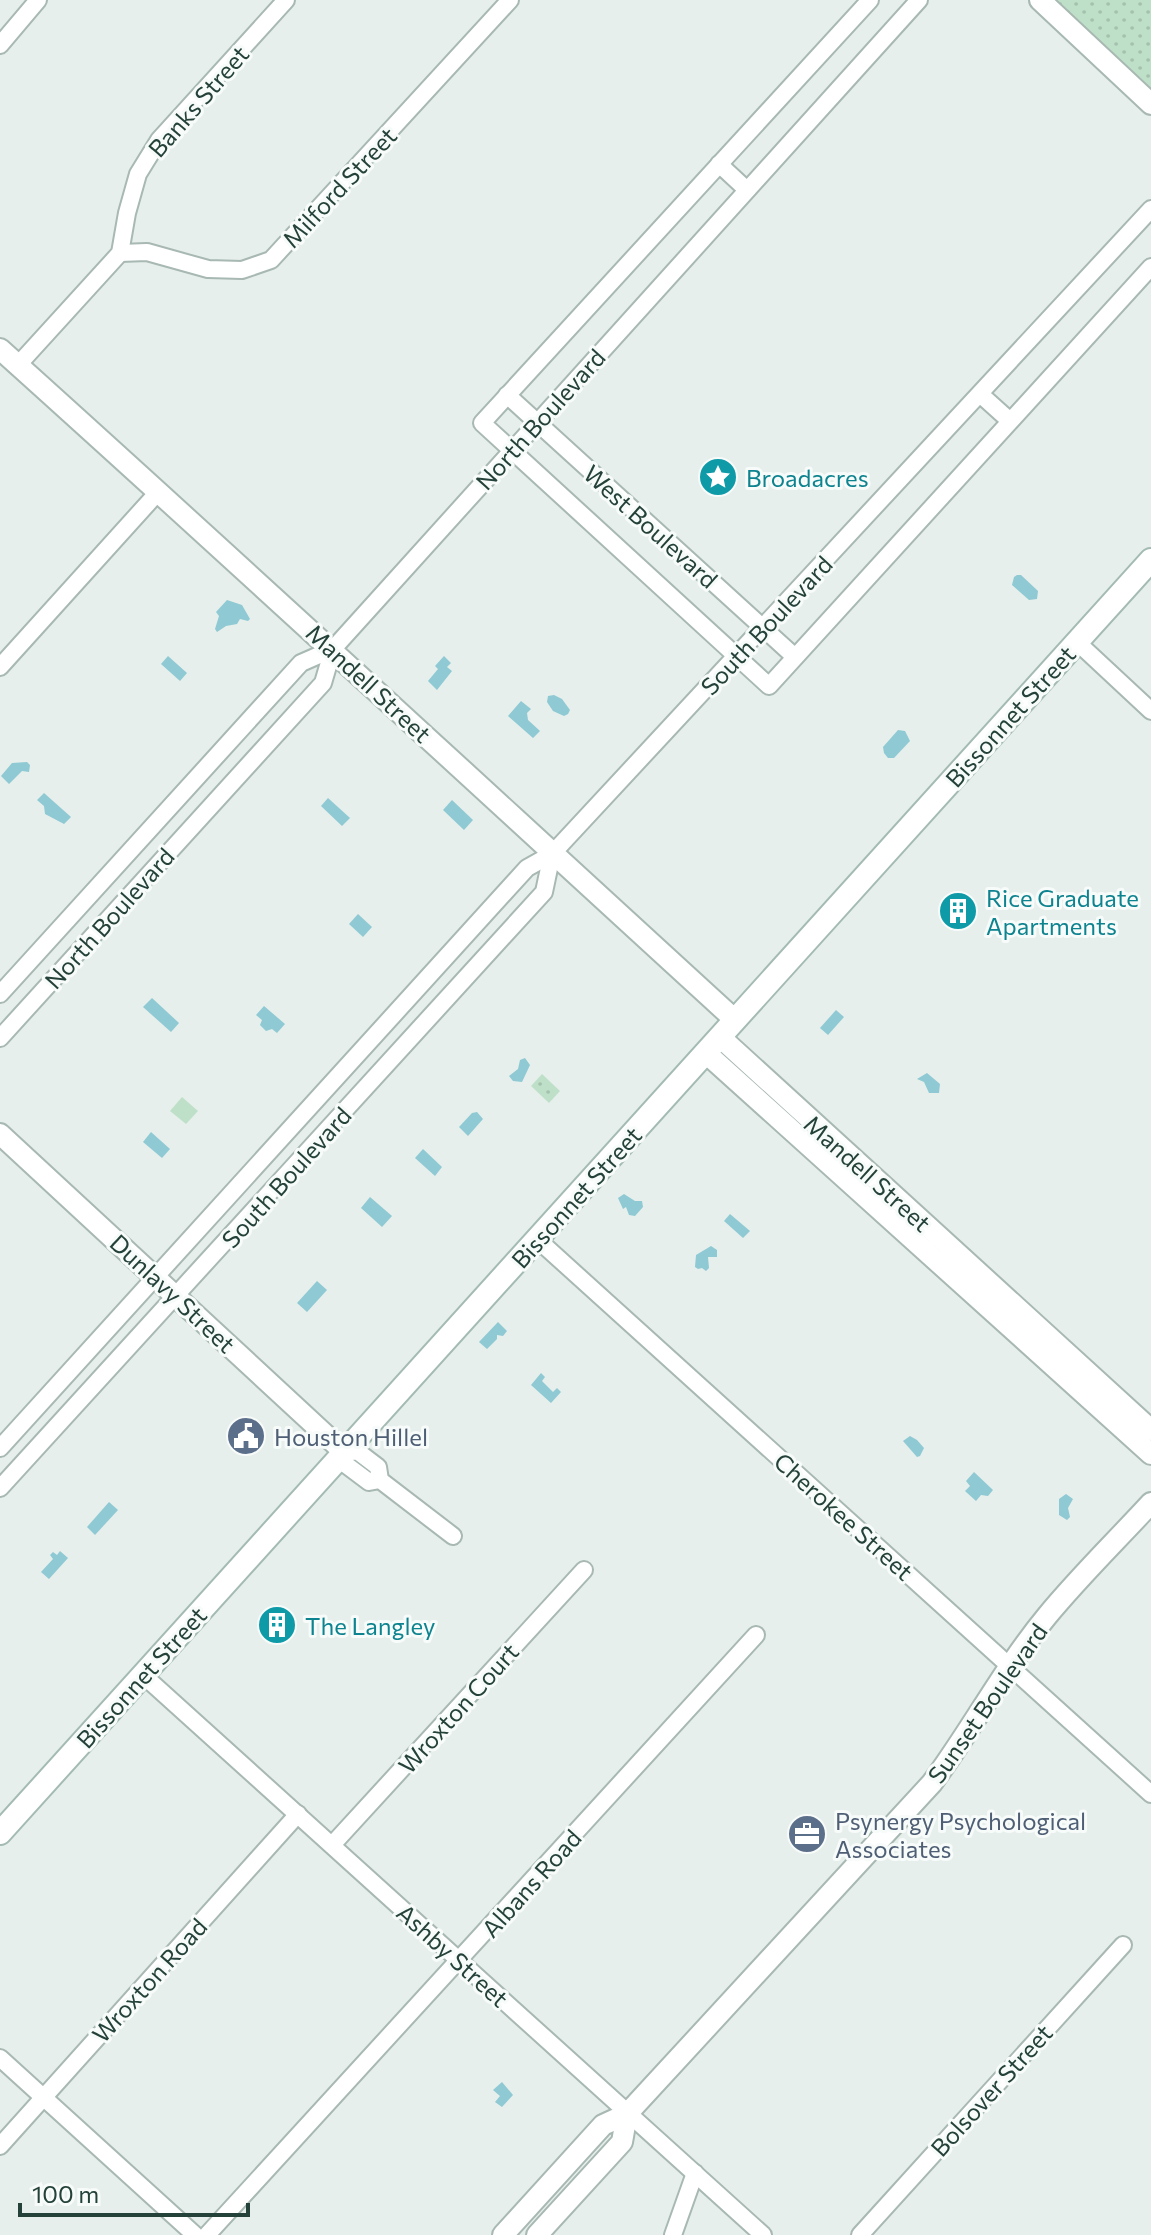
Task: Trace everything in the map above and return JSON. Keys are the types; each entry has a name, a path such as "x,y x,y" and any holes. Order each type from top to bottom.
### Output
{"main road":[{"name":"Bissonnet Street","path":"1,1829 345,1453 1151,560"}],"street":[{"path":"0,45 38,0"},
{"name":"Banks Street","path":"120,253 138,174 159,140 286,0"},
{"name":"Milford Street","path":"120,253 147,252 208,269 242,270 271,260 510,0"},
{"name":"North Boulevard","path":"482,423 870,0"},
{"name":"North Boulevard","path":"0,994 301,663 333,649 919,0"},
{"path":"1040,0 1151,104"},
{"path":"719,164 747,190"},
{"name":"South Boulevard","path":"0,1448 527,868 552,854 1151,209"},
{"path":"18,365 120,253"},
{"name":"South Boulevard","path":"769,686 1151,267"},
{"name":"Mandell Street","path":"0,349 333,649 552,854 720,1037 1151,1454"},
{"path":"980,394 1010,421"},
{"name":"West Boulevard","path":"507,395 795,657"},
{"name":"West Boulevard","path":"482,423 769,686"},
{"path":"0,667 159,491"},
{"path":"1077,642 1151,711"},
{"name":"North Boulevard","path":"0,1038 323,683 333,649"},
{"name":"South Boulevard","path":"0,1488 544,892 552,854"},
{"name":"Dunlavy Street","path":"0,1134 345,1453"},
{"name":"Cherokee Street","path":"537,1239 1151,1794"},
{"name":"Mandell Street","path":"1010,1315 1151,1430"},
{"path":"345,1453 357,1451 378,1467 380,1480 453,1536"},
{"name":"Sunset Boulevard","path":"503,2235 603,2125 627,2114 932,1783 1047,1615 1151,1503"},
{"name":"Wroxton Court","path":"332,1845 584,1570"},
{"name":"Albans Road","path":"207,2235 756,1635"},
{"name":"Ashby Street","path":"143,1675 763,2235"},
{"name":"Wroxton Road","path":"0,2146 298,1814"},
{"name":"Bolsover Street","path":"860,2235 1123,1945"},
{"path":"0,2058 195,2235"},
{"name":"Sunset Boulevard","path":"537,2235 622,2142 627,2114"},
{"path":"673,2235 695,2173"}],"green space":[{"path":"1056,0 1151,0 1151,88"},
{"path":"542,1074 560,1091 549,1103 531,1086"},
{"path":"182,1097 198,1111 186,1124 170,1111"}],"water":[{"path":"1017,575 1021,575 1038,591 1037,599 1029,600 1012,585"},
{"path":"227,600 242,605 250,619 240,619 237,624 217,632 219,616 216,612"},
{"path":"168,656 187,673 180,681 161,664"},
{"path":"444,656 451,663 447,667 452,671 437,690 428,681"},
{"path":"548,696 562,699 570,710 568,714 564,716 553,711 547,702"},
{"path":"521,701 531,709 527,713 528,720 540,731 533,738 508,716"},
{"path":"898,730 905,731 910,741 894,758 888,758 883,747"},
{"path":"27,762 29,772 22,771 9,784 1,776 12,763"},
{"path":"44,793 71,817 64,824 45,814 44,806 37,800"},
{"path":"328,798 350,818 342,826 321,806"},
{"path":"452,800 473,820 464,830 443,810"},
{"path":"358,914 372,927 363,937 349,924"},
{"path":"152,998 179,1023 171,1032 143,1007"},
{"path":"264,1006 285,1024 277,1033 272,1029 266,1031 260,1025 262,1020 256,1015"},
{"path":"836,1010 844,1017 828,1035 820,1028"},
{"path":"525,1058 530,1065 522,1082 513,1081 509,1076 518,1069 520,1060"},
{"path":"927,1073 940,1084 939,1093 929,1093 924,1082 917,1079"},
{"path":"477,1112 483,1119 468,1136 459,1127 472,1113"},
{"path":"151,1132 170,1149 162,1158 143,1142"},
{"path":"423,1149 442,1167 435,1176 415,1158"},
{"path":"624,1194 635,1201 642,1201 643,1207 635,1216 629,1215 626,1207 623,1209 618,1198"},
{"path":"370,1197 392,1216 382,1227 361,1208"},
{"path":"730,1214 750,1231 743,1238 724,1221"},
{"path":"711,1246 717,1250 717,1257 708,1257 709,1268 706,1271 698,1269 695,1267 696,1255"},
{"path":"317,1281 327,1290 307,1312 297,1303"},
{"path":"498,1322 507,1331 503,1336 497,1335 487,1349 479,1342"},
{"path":"541,1373 545,1377 542,1381 553,1392 557,1388 561,1392 551,1403 531,1385"},
{"path":"910,1436 924,1448 920,1456 917,1457 903,1441"},
{"path":"974,1472 993,1490 976,1501 965,1491 970,1486 966,1481"},
{"path":"1066,1494 1073,1499 1067,1520 1059,1515 1059,1499"},
{"path":"109,1502 118,1510 95,1535 87,1527"},
{"path":"60,1551 68,1558 49,1579 41,1572 53,1559 50,1555 53,1552 57,1555"},
{"path":"502,2082 513,2095 502,2107 495,2102 500,2096 493,2090"}],"place":[{"name":"Broadacres","path":"718,477"},
{"name":"Rice Graduate Apartments","path":"958,911"},
{"name":"Houston Hillel","path":"246,1436"},
{"name":"The Langley","path":"277,1625"},
{"name":"Psynergy Psychological Associates","path":"807,1834"}]}
